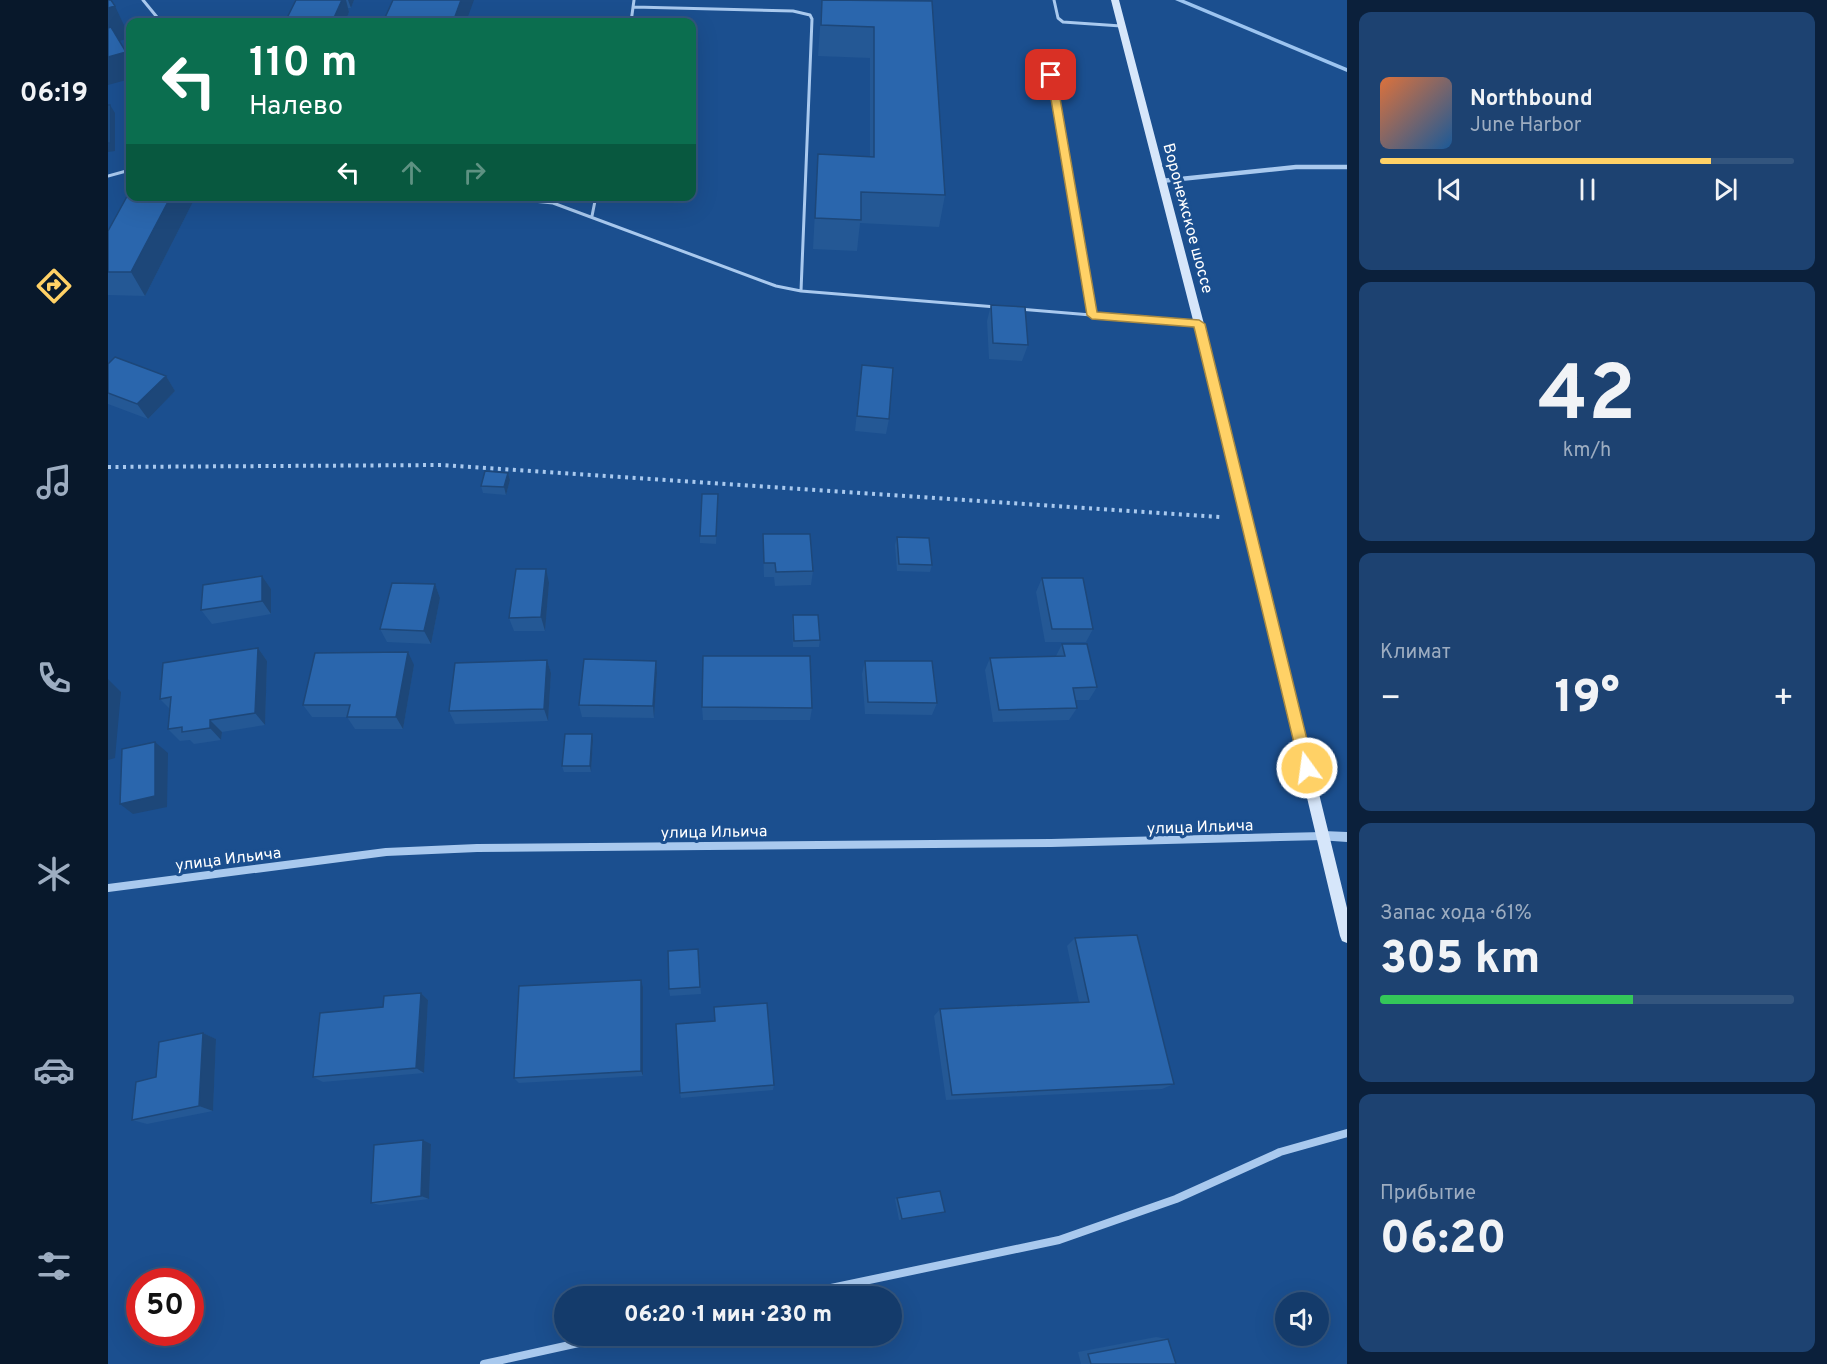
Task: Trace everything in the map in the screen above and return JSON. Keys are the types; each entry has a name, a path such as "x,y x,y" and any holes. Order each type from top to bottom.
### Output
{"main road":[{"name":"Воронежское шоссе","path":"1115,0 1199,324 1347,936"}],"street":[{"path":"1161,181 1296,166 1347,166"},
{"path":"1323,836 1347,837"},
{"name":"улица Ильича","path":"108,888 386,852 477,848 1051,843 1323,836"},
{"path":"840,1286 1059,1240 1176,1199 1280,1152 1347,1133"},
{"path":"484,1364 565,1346"}],"lane":[{"path":"143,0 158,18"},
{"path":"632,18 634,0"},
{"path":"1054,0 1058,18 1063,22 1121,26"},
{"path":"634,7 793,11 810,15 801,291"},
{"path":"1051,75 1092,315"},
{"path":"108,176 126,171"},
{"path":"533,201 553,203 592,216 776,286 801,291 1199,324"},
{"path":"592,216 595,201"}],"path":[{"path":"108,467 441,465 1247,519"}],"building":[{"path":"108,0 111,0 115,6 108,8"},
{"path":"296,0 342,0 334,18 287,18"},
{"path":"393,0 461,0 454,18 385,18"},
{"path":"822,0 932,1 945,195 861,192 861,220 815,218 818,154 874,157 874,27 821,25"},
{"path":"111,27 126,52 108,57 108,28"},
{"path":"108,105 110,105 110,143 108,143"},
{"path":"126,198 126,201 168,201 131,272 108,272 108,231"},
{"path":"991,305 1025,307 1028,345 993,343"},
{"path":"115,357 166,376 137,404 108,393 108,364"},
{"path":"862,365 893,368 889,419 857,416"},
{"path":"485,471 508,473 504,487 481,486"},
{"path":"702,494 718,494 716,536 700,536"},
{"path":"763,534 810,534 813,571 776,572 775,563 764,563"},
{"path":"897,537 929,538 932,565 899,564"},
{"path":"516,569 546,569 541,617 509,618"},
{"path":"262,576 262,601 201,610 203,585"},
{"path":"1042,578 1083,578 1093,629 1052,629"},
{"path":"392,583 435,584 424,631 380,629"},
{"path":"793,615 818,615 820,640 794,641"},
{"path":"1062,644 1087,644 1097,687 1073,688 1077,708 999,710 990,658 1065,656"},
{"path":"258,648 255,713 210,720 210,728 182,732 182,727 168,729 171,697 160,699 163,663"},
{"path":"408,652 396,717 347,717 350,705 303,705 315,653"},
{"path":"703,656 810,656 812,708 702,707"},
{"path":"584,659 656,661 653,706 579,705"},
{"path":"547,660 544,709 449,711 455,663"},
{"path":"865,661 932,661 937,703 868,702"},
{"path":"565,734 592,734 590,766 562,766"},
{"path":"155,742 155,796 120,804 122,749"},
{"path":"1137,935 1174,1084 952,1095 940,1009 1089,1002 1075,938"},
{"path":"698,949 700,987 669,989 668,951"},
{"path":"641,980 641,1071 514,1078 519,986"},
{"path":"421,993 416,1068 313,1077 320,1013 383,1007 384,996"},
{"path":"767,1003 774,1085 680,1093 676,1024 715,1021 714,1007"},
{"path":"203,1033 199,1106 132,1120 136,1082 156,1077 159,1042"},
{"path":"423,1140 421,1196 371,1203 374,1145"},
{"path":"940,1191 945,1212 902,1219 897,1198"},
{"path":"1168,1339 1176,1364 1091,1364 1088,1354"}],"waterway":[{"path":"1178,0 1347,70"}],"route":[{"path":"1051,75 1092,315 1199,324 1307,768"}]}
